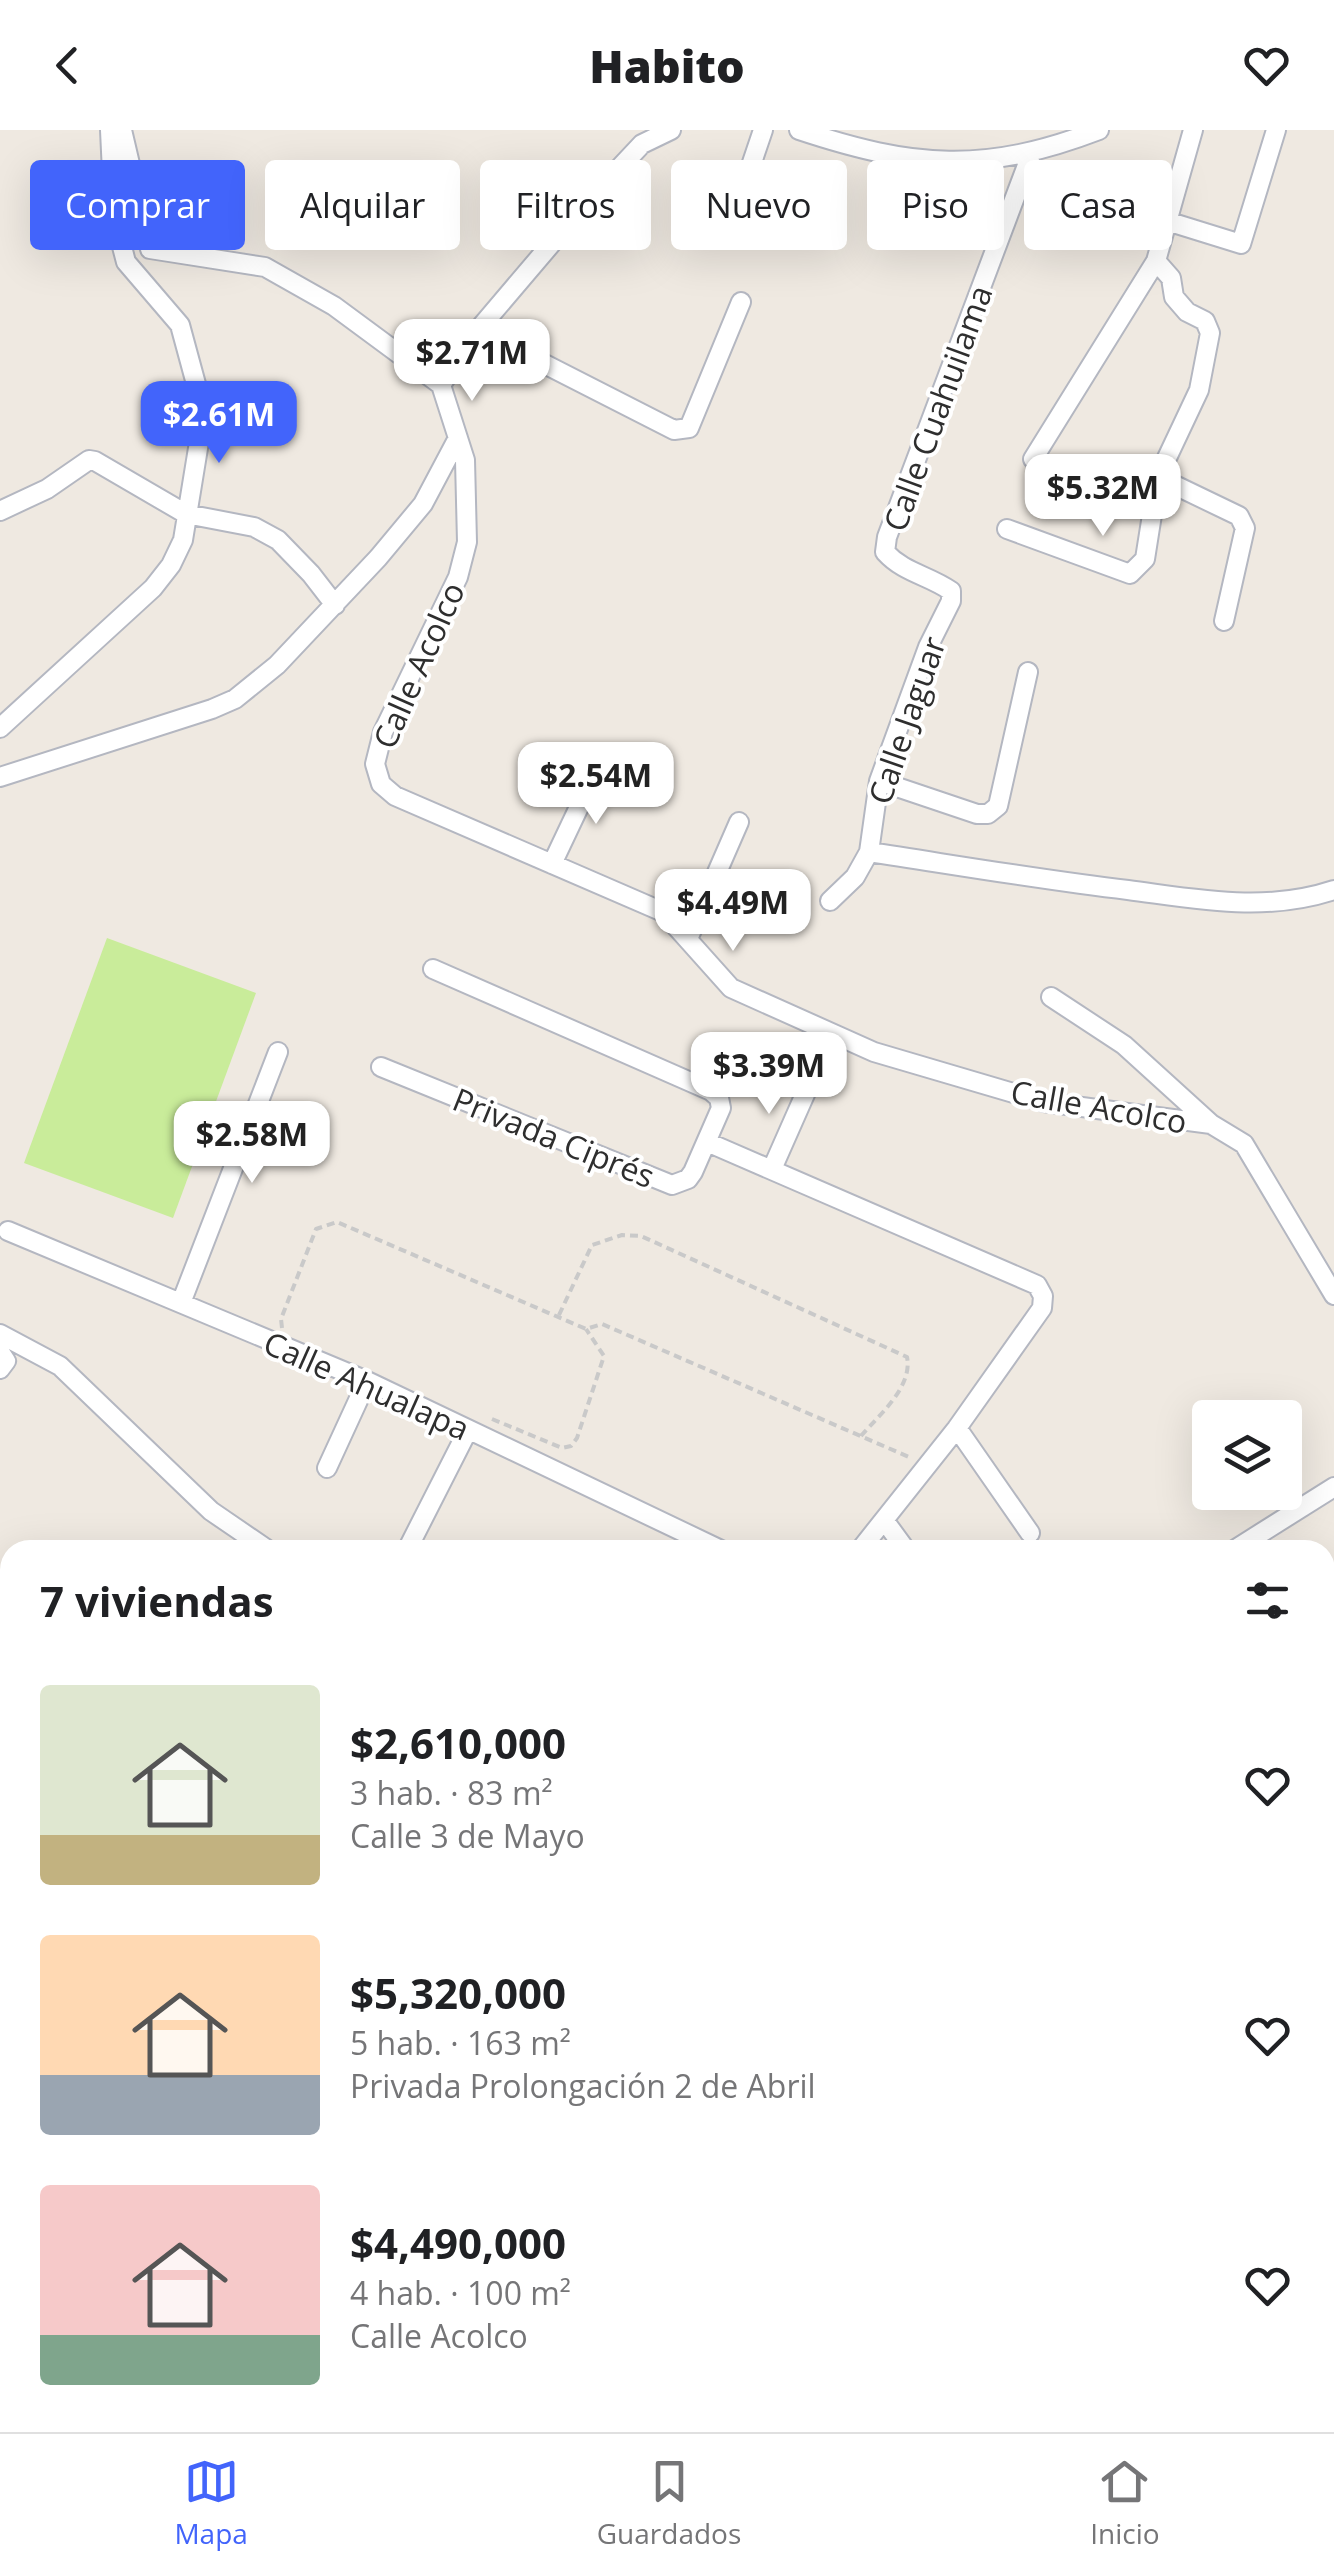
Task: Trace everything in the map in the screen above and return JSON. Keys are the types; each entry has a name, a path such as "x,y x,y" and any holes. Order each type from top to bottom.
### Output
{"street":[{"path":"0,728 152,588 183,540 200,436 196,384 180,326 126,262 114,216 110,130"},
{"path":"0,776 163,726 235,698 277,666 412,520 458,438 441,385 334,306 265,267 150,249 122,130"},
{"path":"441,385 478,330 580,210 642,144 671,130"},
{"path":"753,160 763,130"},
{"path":"798,130 879,154 972,162 1032,152 1100,130"},
{"path":"1172,214 1194,130"},
{"path":"1172,223 1241,244 1276,130"},
{"name":"Calle Cuahuilama","path":"951,591 898,567 885,552 894,518 1032,152"},
{"path":"1033,458 1160,250"},
{"path":"1007,529 1130,574 1144,560 1158,477 1199,390 1210,333 1205,321 1187,312 1174,297 1171,278 1156,260"},
{"path":"478,330 674,430 689,428 741,302"},
{"name":"Calle Acolco","path":"458,438 465,460 467,503 466,542 458,578 382,732 376,764 381,784 395,796 663,912 732,988 874,1052 1044,1102 1212,1124 1244,1144 1334,1295"},
{"path":"0,511 47,489 90,460 186,514 254,527 278,540 312,574 335,605"},
{"path":"1158,477 1238,516 1244,528 1224,622"},
{"name":"Calle Jaguar","path":"869,852 879,781 928,647 951,601 951,591"},
{"path":"879,781 977,814 988,814 998,806 1028,672"},
{"path":"552,864 596,770"},
{"path":"688,939 739,822"},
{"path":"830,901 856,877 869,852 1060,882 1239,904 1278,904 1334,890"},
{"path":"434,969 711,1091 720,1098 721,1108 707,1142 1038,1285 1043,1296 1042,1308 957,1428 868,1540"},
{"path":"1051,997 1124,1044 1212,1124"},
{"path":"181,1303 278,1052"},
{"name":"Privada Ciprés","path":"381,1067 672,1185 688,1179 707,1142"},
{"path":"772,1169 810,1083"},
{"name":"Calle Ahualapa","path":"8,1231 366,1382 701,1540"},
{"path":"0,1334 60,1366 211,1510 254,1540"},
{"path":"0,1352 6,1361 0,1369"},
{"path":"327,1468 366,1382"},
{"path":"957,1428 1030,1533"},
{"path":"412,1540 468,1430"},
{"path":"1250,1540 1334,1487"},
{"path":"884,1520 899,1540"}],"path":[{"path":"293,1336 282,1329 288,1301 316,1229 337,1222 586,1329 604,1356 571,1446 562,1448 490,1418"},
{"path":"558,1318 592,1245 622,1235 641,1236 906,1357 909,1369 903,1384 861,1436"},
{"path":"586,1329 602,1324 928,1465"}],"green space":[{"path":"107,938 256,993 173,1218 24,1163"}]}
